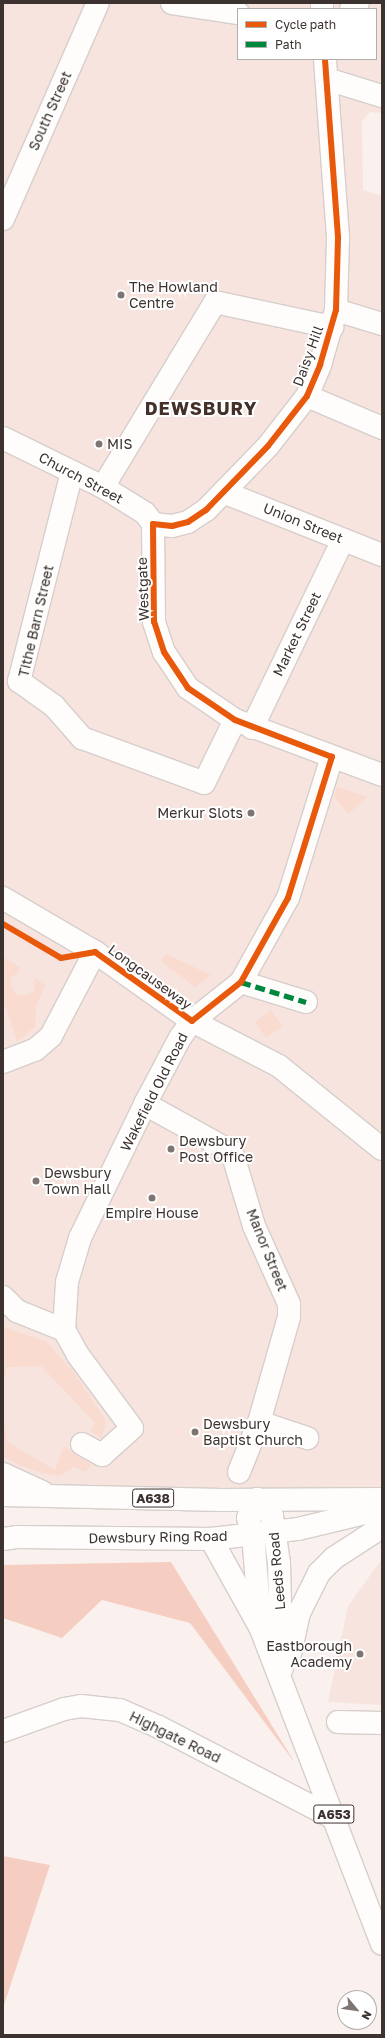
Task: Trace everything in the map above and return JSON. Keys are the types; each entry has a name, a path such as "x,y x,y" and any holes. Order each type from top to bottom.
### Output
{"main road":[{"name":"South Street","path":"3,219 98,3"},
{"path":"172,3 237,13"},
{"path":"326,69 382,96"},
{"name":"Daisy Hill","path":"153,524 172,526 188,522 206,510 268,446 307,396 320,365 334,319 338,237 326,69"},
{"path":"103,487 215,302 334,319 382,324"},
{"path":"307,396 382,428"},
{"name":"Church Street","path":"3,438 103,487 144,513 153,524"},
{"name":"Tithe Barn Street","path":"72,472 19,681 54,706 82,738 204,783 243,724"},
{"name":"Union Street","path":"223,492 382,555"},
{"name":"Westgate","path":"153,524 154,622 164,652 188,688 243,724 382,775"},
{"name":"Market Street","path":"243,724 343,540"},
{"path":"192,1021 241,982 288,898 332,757"},
{"name":"Longcauseway","path":"3,898 95,952 192,1021 279,1066 382,1149"},
{"path":"3,1062 35,1050 51,1036 95,952"},
{"path":"241,982 306,1002"},
{"name":"Wakefield Old Road","path":"64,1330 67,1282 80,1238 145,1104 192,1021"},
{"name":"Manor Street","path":"145,1104 232,1152 254,1226 289,1304 289,1317 259,1422 239,1472"},
{"path":"3,1297 18,1311 64,1330 78,1354 132,1428 102,1455 82,1444"},
{"path":"259,1422 307,1438"},
{"path":"3,1474 49,1495"},
{"name":"A638","path":"3,1496 49,1495 257,1499 382,1499"},
{"name":"Leeds Road","path":"261,1629 253,1534 248,1518 257,1499 272,1516 280,1563 282,1685"},
{"name":"Dewsbury Ring Road","path":"8,1537 211,1539 298,1529 382,1509"},
{"path":"282,1685 299,1613 319,1573 334,1558 382,1527"},
{"name":"Leeds Road","path":"211,1539 261,1629 336,1819 382,1944"},
{"name":"Highgate Road","path":"4,1730 64,1709 81,1706 120,1710 159,1727 336,1819"},
{"path":"338,1722 382,1723"}],"shaded area":[{"path":"3,3 382,3 382,113 370,112 362,121 363,190 382,196 382,1499 3,1495"},
{"path":"337,787 368,797 348,814 334,796"},
{"path":"166,954 211,975 195,987 161,961"},
{"path":"3,957 21,968 11,979 12,989 18,995 27,995 34,991 35,978 45,985 36,1006 35,1027 17,1042 6,1007 3,1008"},
{"path":"271,1010 282,1026 266,1038 255,1022"},
{"path":"3,1327 47,1342 75,1374 106,1421 102,1439 90,1431 95,1423 41,1366 7,1367 3,1385"},
{"path":"3,1409 7,1442 55,1470 64,1446 91,1465 86,1472 74,1467 60,1476 42,1473 19,1465 3,1456"},
{"name":"Eastborough Academy","path":"382,1559 382,1705 328,1702 348,1606"},
{"path":"171,1562 295,1763 190,1623 102,1600 62,1638 3,1618 3,1565"},
{"path":"3,1856 50,1865 3,2008"}],"marked path":[{"path":"241,982 306,1002"}],"cycle path":[{"path":"3,924 61,958 95,952 192,1021 241,982 288,898 332,757 235,720 188,688 164,652 154,622 153,524 172,526 188,522 206,510 268,446 307,396 320,365 336,310 338,237 325,60"}],"place":[{"name":"The Howland Centre","path":"121,295"},
{"name":"MIS","path":"99,444"},
{"name":"Merkur Slots","path":"251,813"},
{"name":"Dewsbury Post Office","path":"171,1149"},
{"name":"Dewsbury Town Hall","path":"36,1181"},
{"name":"Empire House","path":"152,1198"},
{"name":"Dewsbury Baptist Church","path":"195,1432"},
{"name":"Eastborough Academy","path":"360,1654"}],"district":[{"name":"DEWSBURY","path":"201,408"}]}
